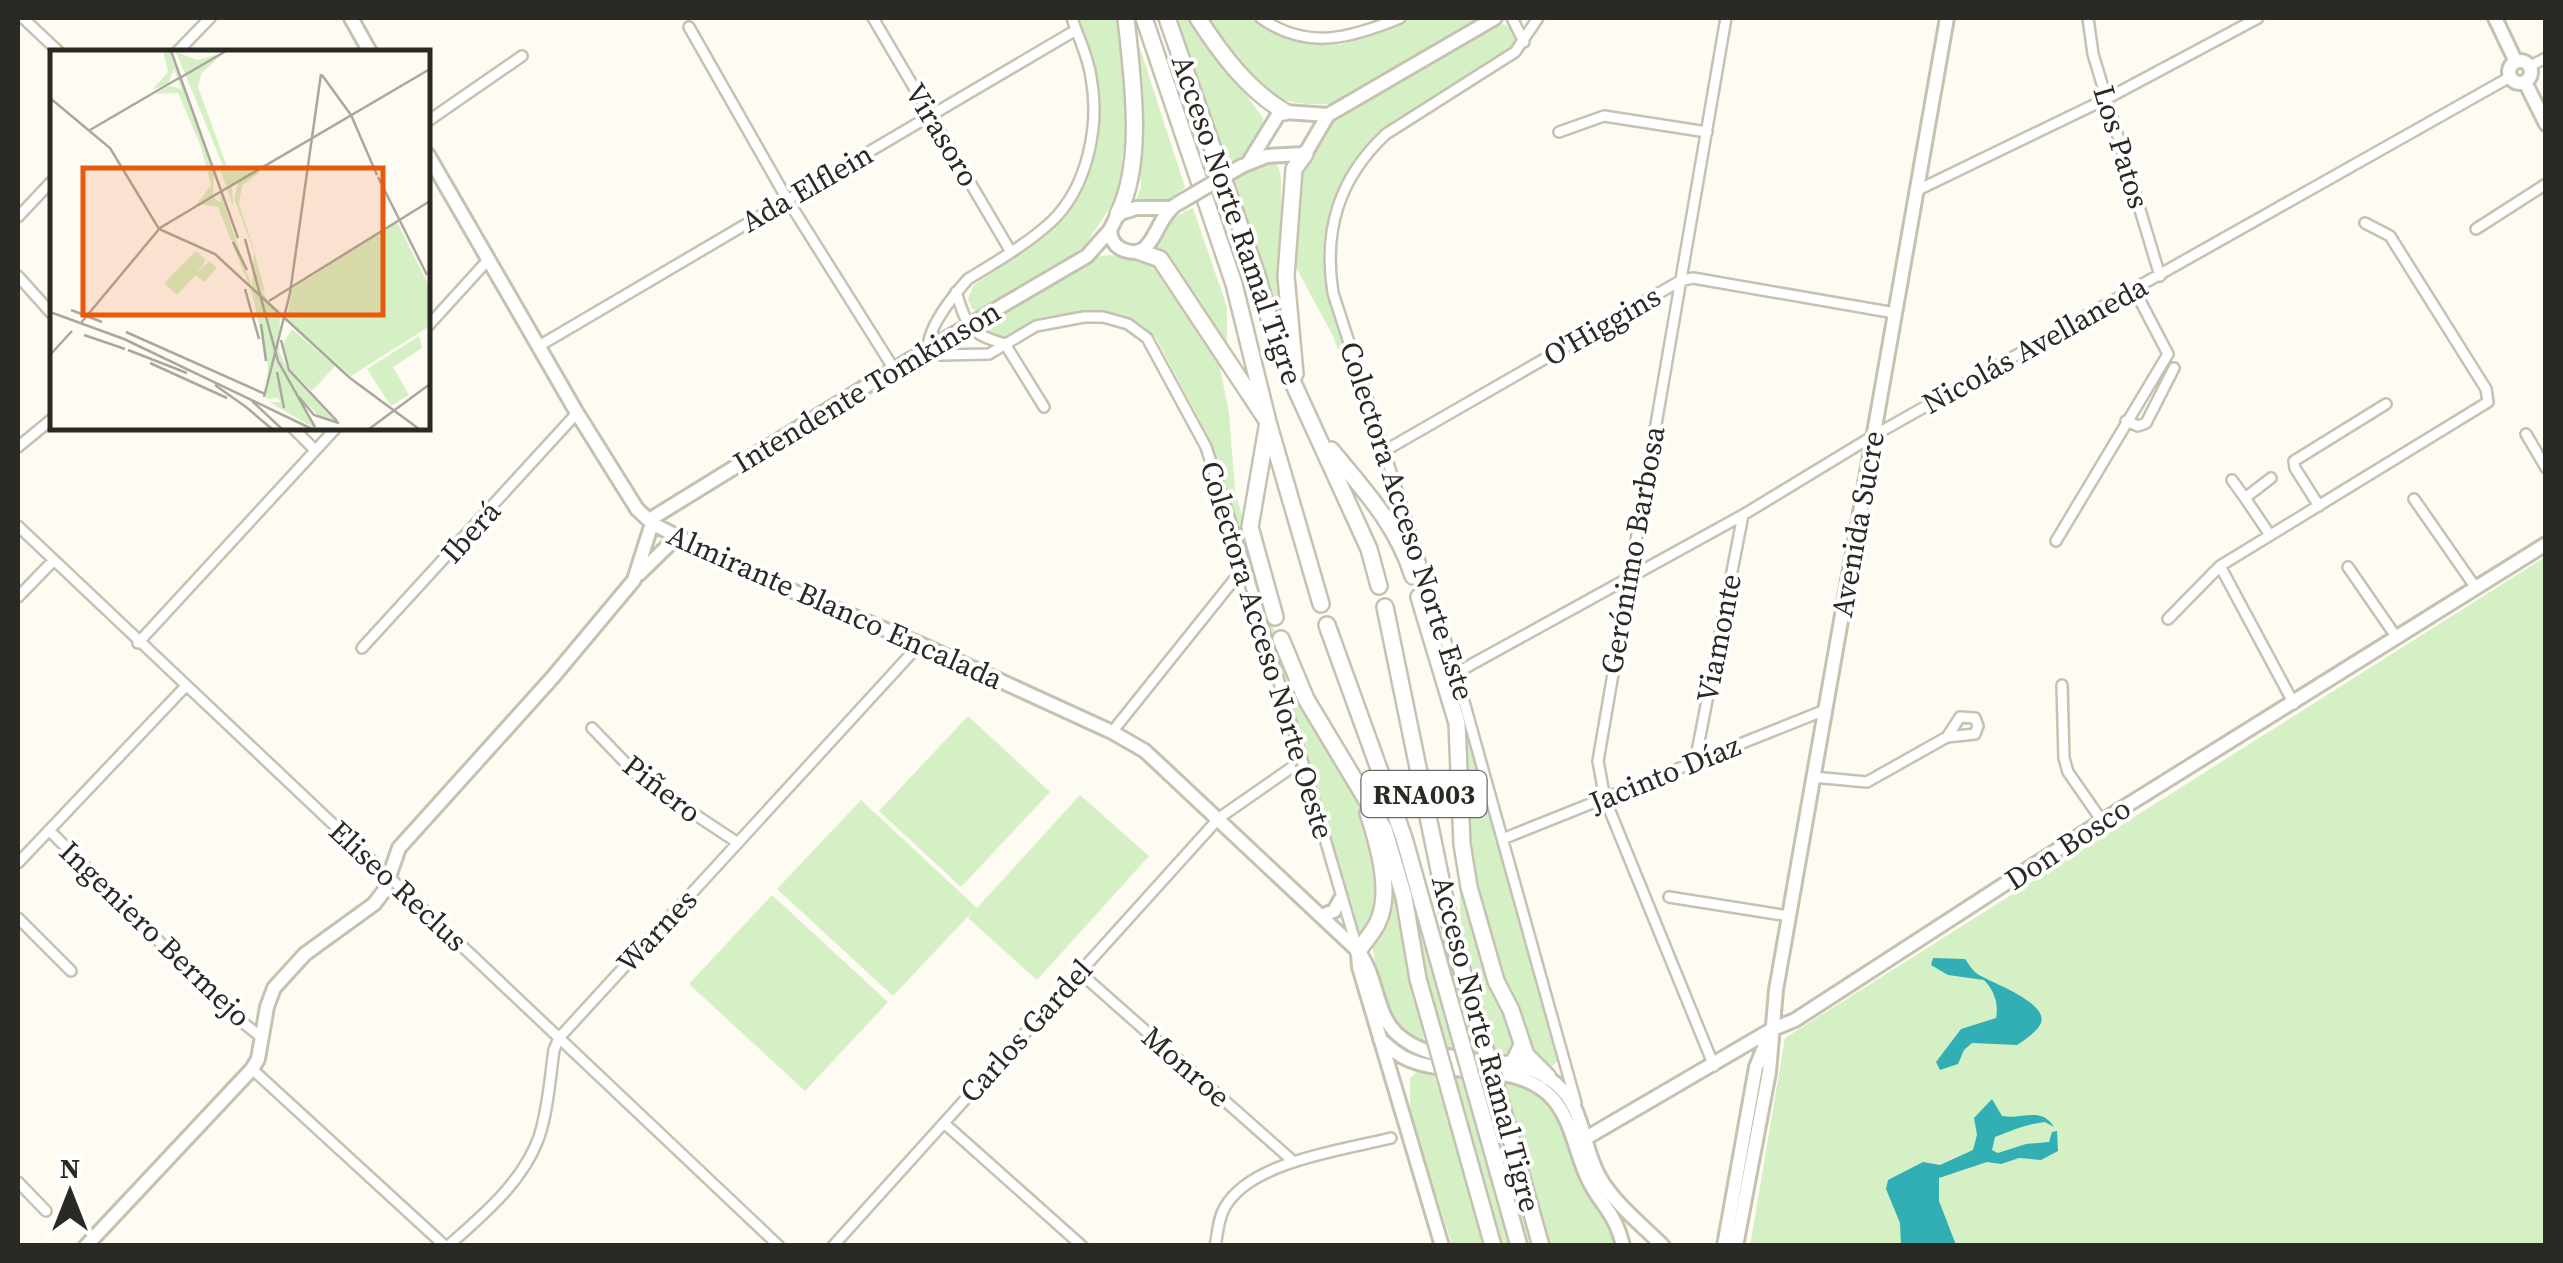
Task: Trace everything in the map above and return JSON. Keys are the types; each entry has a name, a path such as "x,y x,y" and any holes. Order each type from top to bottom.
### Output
{"highway":[{"path":"1118,214 1130,189 1132,168 1133,80 1126,18"},
{"name":"Acceso Norte Ramal Tigre","path":"1144,18 1234,284 1320,604"},
{"name":"Acceso Norte Ramal Tigre","path":"1167,18 1257,275 1278,350 1368,549 1379,586"},
{"path":"1198,18 1258,94 1291,113"},
{"path":"1301,403 1290,340 1286,276 1294,169 1308,148"},
{"path":"1140,252 1160,259 1268,422 1250,527 1275,618"},
{"path":"1318,436 1385,513 1404,546 1413,576"},
{"path":"1420,597 1457,723 1462,844 1469,886 1496,981 1522,1044 1534,1066 1548,1077"},
{"name":"Acceso Norte Ramal Tigre","path":"1386,607 1454,943 1541,1246"},
{"name":"Acceso Norte Ramal Tigre","path":"1327,625 1404,838 1519,1246"},
{"path":"1281,639 1306,699 1356,780 1392,849 1418,978 1493,1246"},
{"path":"1356,780 1376,844 1383,900 1378,923 1358,951"},
{"path":"1502,1070 1520,1053 1522,1044"}],"street":[{"path":"23,18 58,50"},
{"path":"179,50 210,18"},
{"path":"351,18 369,50"},
{"name":"Virasoro","path":"873,18 1011,252"},
{"path":"928,350 929,338 956,292 968,279 1053,220 1080,178 1095,116 1092,78 1072,18"},
{"path":"1261,18 1312,40 1361,34 1400,18"},
{"path":"1110,230 1110,237 1120,249 1140,252 1148,247 1160,220 1174,206 1246,164 1308,148 1328,115 1495,18"},
{"path":"1512,18 1524,42"},
{"name":"Colectora Acceso Norte Este","path":"1538,18 1515,52 1386,134 1355,168 1336,206 1328,266 1333,293 1456,673 1577,1108"},
{"name":"Gerónimo Barbosa","path":"1714,1066 1605,798 1598,761 1726,18"},
{"name":"Avenida Sucre","path":"1736,1246 1769,1072 1771,1030 1789,916 1947,18"},
{"name":"Los Patos","path":"2088,18 2093,54 2160,276"},
{"path":"1918,190 2108,98 2258,18"},
{"path":"2495,18 2523,64 2530,78 2519,83 2510,77 2509,71 2523,64 2546,58"},
{"path":"689,27 787,199 894,369"},
{"name":"Ada Elflein","path":"539,346 1076,30"},
{"path":"430,120 522,56"},
{"name":"Nicolás Avellaneda","path":"1456,673 1743,515 1873,436 2510,77"},
{"path":"2525,82 2546,124"},
{"path":"1246,164 1272,120 1291,113 1328,115"},
{"path":"1291,113 1309,126 1308,148"},
{"path":"1559,132 1604,116 1707,132"},
{"name":"Almirante Blanco Encalada","path":"430,158 577,414 637,509 652,524 754,575 920,644 1145,751 1358,951 1368,964 1387,1020 1396,1032 1425,1052"},
{"path":"18,217 50,184"},
{"path":"2476,228 2546,184"},
{"path":"1118,214 1136,208 1174,206"},
{"name":"Intendente Tomkinson","path":"652,524 654,517 672,504 1087,256 1110,230 1118,214"},
{"path":"2168,619 2220,566 2483,406 2490,398 2390,236 2365,223"},
{"name":"Intendente Tomkinson","path":"1087,256 1120,249"},
{"path":"430,324 488,260"},
{"path":"18,276 50,312"},
{"name":"O'Higgins","path":"1386,450 1680,281 1693,278 1895,314"},
{"path":"2056,541 2168,354 2135,291"},
{"path":"956,292 968,326 986,339 1005,344 1044,407"},
{"name":"Colectora Acceso Norte Oeste","path":"928,350 942,355 988,354 1036,326 1103,317 1140,331 1158,355 1206,447 1358,951"},
{"path":"2126,421 2138,426 2146,423 2174,368"},
{"path":"2319,506 2294,461 2386,404"},
{"name":"Iberá","path":"362,648 577,414"},
{"path":"18,447 50,422"},
{"path":"295,430 315,450"},
{"path":"138,642 334,430"},
{"path":"2526,434 2546,468"},
{"path":"2245,498 2271,478"},
{"path":"2232,480 2270,535"},
{"path":"2414,499 2476,588"},
{"name":"Viamonte","path":"1695,762 1743,515"},
{"path":"634,580 652,524"},
{"name":"Eliseo Reclus","path":"18,526 779,1246"},
{"path":"86,1246 252,1069 258,1059 274,988 305,954 374,904 384,891 399,848 553,678 634,580 677,537"},
{"name":"Don Bosco","path":"1586,1138 1771,1030 1796,1020 2102,821 2546,544"},
{"path":"18,597 54,560"},
{"path":"1112,732 1245,566"},
{"path":"2220,566 2294,704"},
{"path":"2348,566 2396,638"},
{"name":"Warnes","path":"446,1246 504,1192 533,1151 559,1038 920,644"},
{"path":"2062,685 2064,758 2068,772 2102,821"},
{"path":"18,861 186,687"},
{"name":"Jacinto Díaz","path":"1504,838 1825,710"},
{"name":"Piñero","path":"592,728 640,778 738,843"},
{"path":"1814,777 1867,782 1947,737"},
{"path":"1219,818 1292,768"},
{"name":"Carlos Gardel","path":"833,1246 1219,818"},
{"name":"Ingeniero Bermejo","path":"49,830 212,998 261,1037"},
{"path":"1669,897 1789,916"},
{"path":"1321,916 1334,911 1340,900"},
{"path":"18,918 71,971"},
{"path":"1358,951 1442,1246"},
{"name":"Monroe","path":"1078,971 1294,1162"},
{"name":"Avenida Sucre","path":"1724,1246 1756,1067 1771,1030"},
{"path":"1380,1038 1407,1059 1548,1077 1577,1108 1594,1166 1609,1191 1662,1246"},
{"path":"1395,1088 1407,1059 1425,1052 1502,1070 1532,1083 1557,1104 1566,1119 1587,1176 1611,1210 1623,1246"},
{"name":"Ingeniero Bermejo","path":"252,1069 446,1246"},
{"path":"944,1123 1082,1246"},
{"path":"1216,1246 1225,1206 1248,1182 1294,1162 1391,1138"},
{"path":"18,1182 46,1211"}],"green space":[{"path":"1079,18 1121,18 1128,122 1122,158 1123,183 1084,247 981,312 972,309 968,299 973,286 1054,229 1086,179 1098,128 1098,101"},
{"path":"1177,18 1190,18 1263,118 1256,143 1236,160 1241,176 1268,163 1278,166 1281,176 1282,329"},
{"path":"1208,18 1248,18 1291,39 1340,45 1406,18 1483,18 1338,103 1312,104 1272,96 1258,86 1233,58"},
{"path":"1131,21 1185,187 1162,205 1135,204 1141,186"},
{"path":"1504,24 1516,37 1510,53 1443,92 1375,140 1359,158 1329,235 1326,268 1331,307 1453,676 1482,776 1559,1060 1550,1068 1541,1064 1530,1046 1496,956 1476,885 1433,627 1410,553 1333,336 1292,260 1300,173 1332,117 1488,29"},
{"path":"1193,208 1227,307 1227,349 1192,291 1155,247 1174,217"},
{"path":"1109,255 1150,260 1174,288 1219,364 1229,412 1235,491 1283,661 1355,792 1368,834 1380,895 1369,929 1363,932 1355,930 1229,495 1207,434 1156,338 1138,323 1118,314 1097,311 1053,319 991,347 980,334 978,324 1091,258"},
{"path":"2545,557 2545,1245 1750,1246 1785,1038"},
{"path":"968,716 1050,792 961,887 879,811"},
{"path":"1080,795 1149,856 1037,980 968,918 974,910 893,996 777,889 861,800 977,908"},
{"path":"1393,862 1424,1040 1437,1043 1407,881 1410,879 1457,1051 1407,1036 1388,1007 1372,944 1388,920"},
{"path":"1460,882 1519,1039 1511,1060 1494,1059 1481,1015 1465,950"},
{"path":"772,895 888,1002 805,1091 689,984"},
{"path":"1461,1016 1468,1016 1534,1245 1526,1245"},
{"path":"1423,1067 1432,1068 1486,1245 1452,1245 1410,1110 1410,1078"},
{"path":"1445,1070 1463,1071 1513,1245 1496,1245"},
{"path":"1499,1077 1532,1087 1564,1119 1614,1229 1615,1245 1547,1245"}],"water":[{"path":"1933,958 1965,959 1979,975 2029,1001 2037,1008 2041,1023 2017,1045 1972,1043 1958,1064 1940,1070 1936,1062 1961,1029 1996,1018 1997,1008 1984,980 1948,975 1931,965"},
{"path":"1992,1099 2002,1116 2037,1115 2054,1127 2045,1122 2032,1124 1995,1137 1992,1150 1998,1153 2049,1142 2052,1132 2057,1131 2058,1151 2041,1160 1987,1162 1939,1178 1939,1201 1956,1245 1901,1245 1900,1223 1886,1189 1888,1180 1923,1162 1940,1165 1973,1150 1977,1135 1974,1118"}]}
